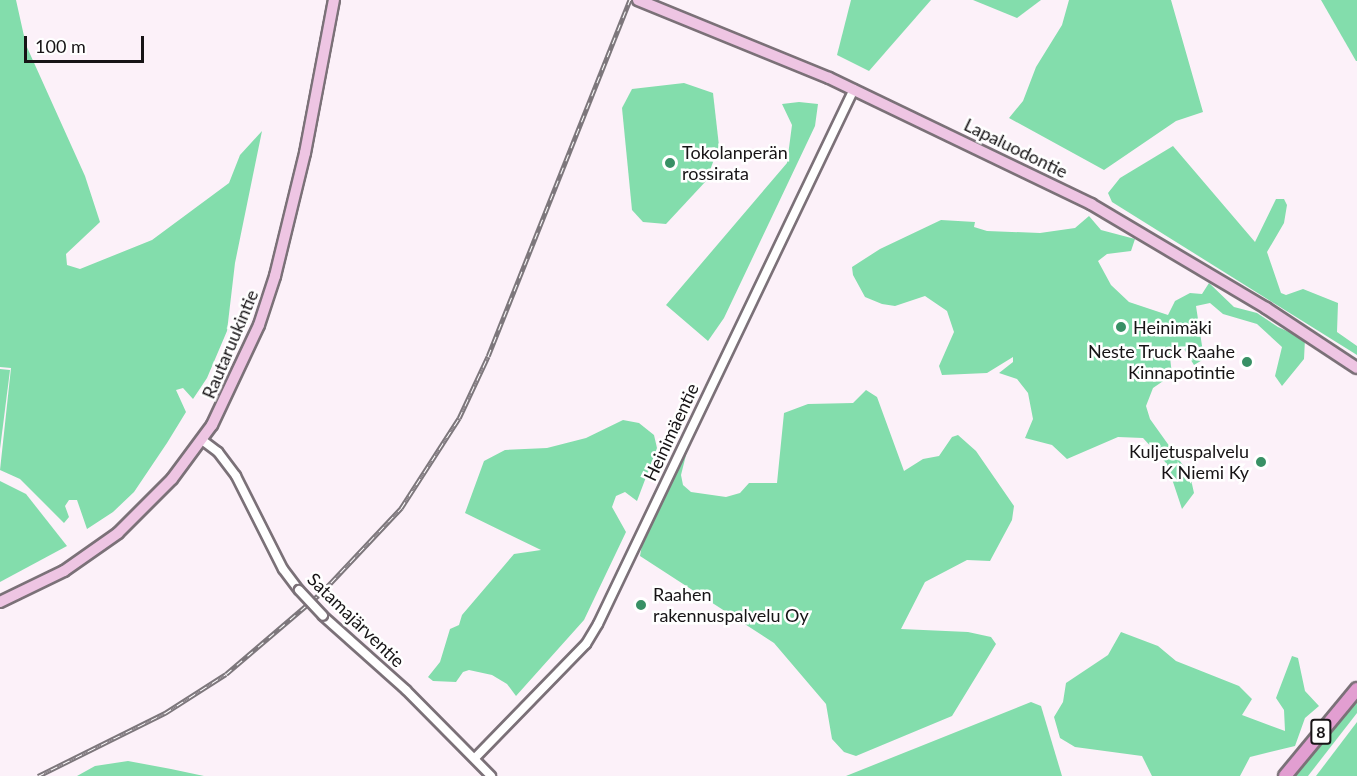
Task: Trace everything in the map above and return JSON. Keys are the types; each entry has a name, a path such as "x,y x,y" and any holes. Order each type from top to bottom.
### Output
{"highway":[{"name":"8","path":"1286,776 1357,688"}],"main road":[{"name":"Rautaruukintie","path":"0,602 64,571 118,533 151,503 202,440 259,325 275,276 306,153 334,0"},
{"name":"Lapaluodontie","path":"638,0 854,89 1091,204 1266,308 1357,368"}],"street":[{"name":"Heinimäentie","path":"475,758 586,644 598,624 854,89"},
{"name":"Satamajärventie","path":"202,440 218,452 236,476 283,569 298,590 475,758 491,776"}],"green space":[{"path":"0,0 16,0 26,45 85,176 100,222 66,254 67,265 80,269 152,240 229,183 240,155 262,131 235,263 227,331 207,378 193,399 183,388 176,390 186,412 167,443 134,492 113,512 87,529 77,500 69,500 65,506 69,517 64,523 20,479 0,470 11,368 0,367"},
{"path":"851,0 931,0 869,71 837,55"},
{"path":"973,0 1041,0 1017,18"},
{"path":"1069,0 1171,0 1203,112 1176,121 1104,170 1009,118 1023,101 1036,67 1062,25"},
{"path":"1321,0 1357,0 1357,61 1356,61"},
{"name":"Tokolanperän rossirata","path":"684,83 713,93 719,146 706,181 666,224 643,222 632,210 622,108 632,89"},
{"path":"799,102 818,104 815,126 724,318 708,341 666,305 787,163 792,125 782,104"},
{"path":"1173,146 1255,242 1276,199 1284,199 1287,205 1284,223 1267,252 1281,293 1286,295 1303,289 1338,303 1337,332 1357,346 1357,355 1112,202 1108,193 1120,178"},
{"path":"1089,216 1101,230 1135,239 1131,251 1107,254 1098,261 1111,285 1129,302 1168,315 1175,301 1190,293 1202,294 1209,283 1234,307 1257,313 1278,327 1305,339 1304,359 1282,386 1275,376 1282,347 1257,324 1223,314 1210,303 1196,306 1204,359 1194,365 1184,349 1170,357 1172,375 1153,388 1146,406 1150,419 1190,475 1194,493 1182,509 1167,464 1143,438 1118,437 1067,459 1052,445 1025,438 1033,419 1028,393 1017,379 999,373 1013,362 1013,357 987,373 942,375 939,366 954,332 947,311 925,296 895,306 882,304 865,297 853,275 852,267 880,249 941,220 975,222 974,227 987,231 1040,233 1075,228"},
{"path":"0,369 10,370 0,449"},
{"path":"866,390 877,397 904,471 923,459 939,456 952,437 958,435 976,451 1014,506 1012,520 990,561 967,560 925,582 901,629 968,632 991,637 996,644 952,716 856,756 844,752 832,739 826,704 774,643 640,556 644,533 687,451 681,475 683,485 691,492 726,497 740,493 749,483 777,483 784,413 808,404 853,403"},
{"path":"623,420 639,423 654,435 657,448 637,501 625,492 616,496 612,507 626,532 584,620 516,696 507,684 492,675 469,670 463,672 456,682 433,681 428,677 440,662 450,629 459,625 462,615 514,554 541,550 465,513 484,461 505,450 547,448 586,438"},
{"path":"0,481 26,494 67,546 0,582"},
{"path":"1121,632 1158,646 1176,661 1239,686 1252,699 1242,715 1285,731 1284,710 1276,698 1292,656 1298,658 1305,691 1319,706 1305,718 1295,746 1250,757 1240,776 1152,776 1142,756 1075,747 1060,738 1054,717 1063,702 1066,683 1108,655"},
{"path":"1357,701 1357,713 1308,776 1295,776"},
{"path":"1031,702 1041,706 1062,776 846,776"},
{"path":"1357,722 1357,776 1316,776"},
{"path":"128,761 204,776 77,776 95,766"}],"railway":[{"path":"38,776 165,713 226,674 321,593 401,508 459,418 488,356 630,0"}],"place":[{"name":"Tokolanperän rossirata","path":"670,163"},
{"name":"Heinimäki","path":"1121,327"},
{"name":"Neste Truck Raahe Kinnapotintie","path":"1247,362"},
{"name":"Kuljetuspalvelu K Niemi Ky","path":"1261,462"},
{"name":"Raahen rakennuspalvelu Oy","path":"641,605"}]}
